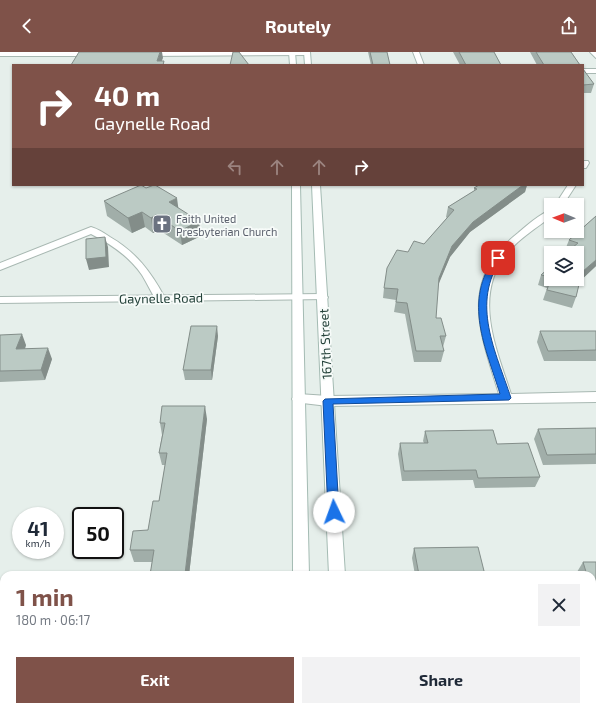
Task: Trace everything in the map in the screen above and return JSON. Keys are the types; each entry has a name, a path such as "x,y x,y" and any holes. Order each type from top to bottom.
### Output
{"street":[{"path":"416,52 421,64"},
{"path":"592,52 596,56"},
{"path":"292,53 293,64"},
{"path":"143,54 307,53 308,64"},
{"path":"0,54 98,54"},
{"path":"584,71 596,71"},
{"name":"167th Street","path":"296,186 300,571"},
{"name":"167th Street","path":"316,186 337,571"},
{"path":"564,198 571,186"},
{"path":"506,398 485,330 482,314 482,298 493,265 513,242 544,218"},
{"path":"0,267 91,230 109,239 132,255 147,273 160,298"},
{"name":"Gaynelle Road","path":"0,300 323,297"},
{"path":"298,399 328,401 596,397"}],"building":[{"path":"79,52 160,52 157,61 164,61 163,64 72,64"},
{"path":"233,52 239,52 248,64 230,64"},
{"path":"370,52 387,52 390,64 373,64"},
{"path":"459,52 494,52 500,64 465,64"},
{"path":"536,52 571,52 579,64 543,64"},
{"path":"584,70 594,84 584,85"},
{"path":"139,186 146,188 157,186 177,198 169,202 199,221 180,231 156,215 151,218 142,212 128,218 104,201"},
{"path":"477,186 522,186 473,222 452,246 439,278 436,318 441,318 446,336 440,336 444,351 416,351 407,303 396,302 398,289 384,288 387,268 397,250 408,252 414,241 424,244 454,210 448,207 477,189 474,188"},
{"path":"596,216 596,260 584,270 584,246 574,246 578,243 569,240 571,238 584,238 584,227"},
{"path":"105,237 106,257 86,259 86,239"},
{"path":"548,286 579,286 576,297 547,290"},
{"path":"191,326 217,326 211,370 183,370"},
{"path":"540,331 596,331 596,350 548,351"},
{"path":"22,334 16,349 48,348 41,370 0,371 0,335"},
{"path":"162,406 205,406 185,571 151,571 154,550 130,550 133,531 148,530 153,501 159,501 167,453 159,453 165,423 160,423"},
{"path":"596,428 596,454 547,455 538,429"},
{"path":"493,430 497,444 528,443 540,477 478,478 476,470 404,471 400,443 428,443 425,431"},
{"path":"478,547 484,571 418,571 414,548"},
{"path":"583,562 596,562 596,571 586,571"}],"place":[{"name":"Faith United Presbyterian Church","path":"162,224"}],"route":[{"path":"334,512 328,401 506,398 485,330 482,314 482,298 487,280 493,265 498,258"}]}
